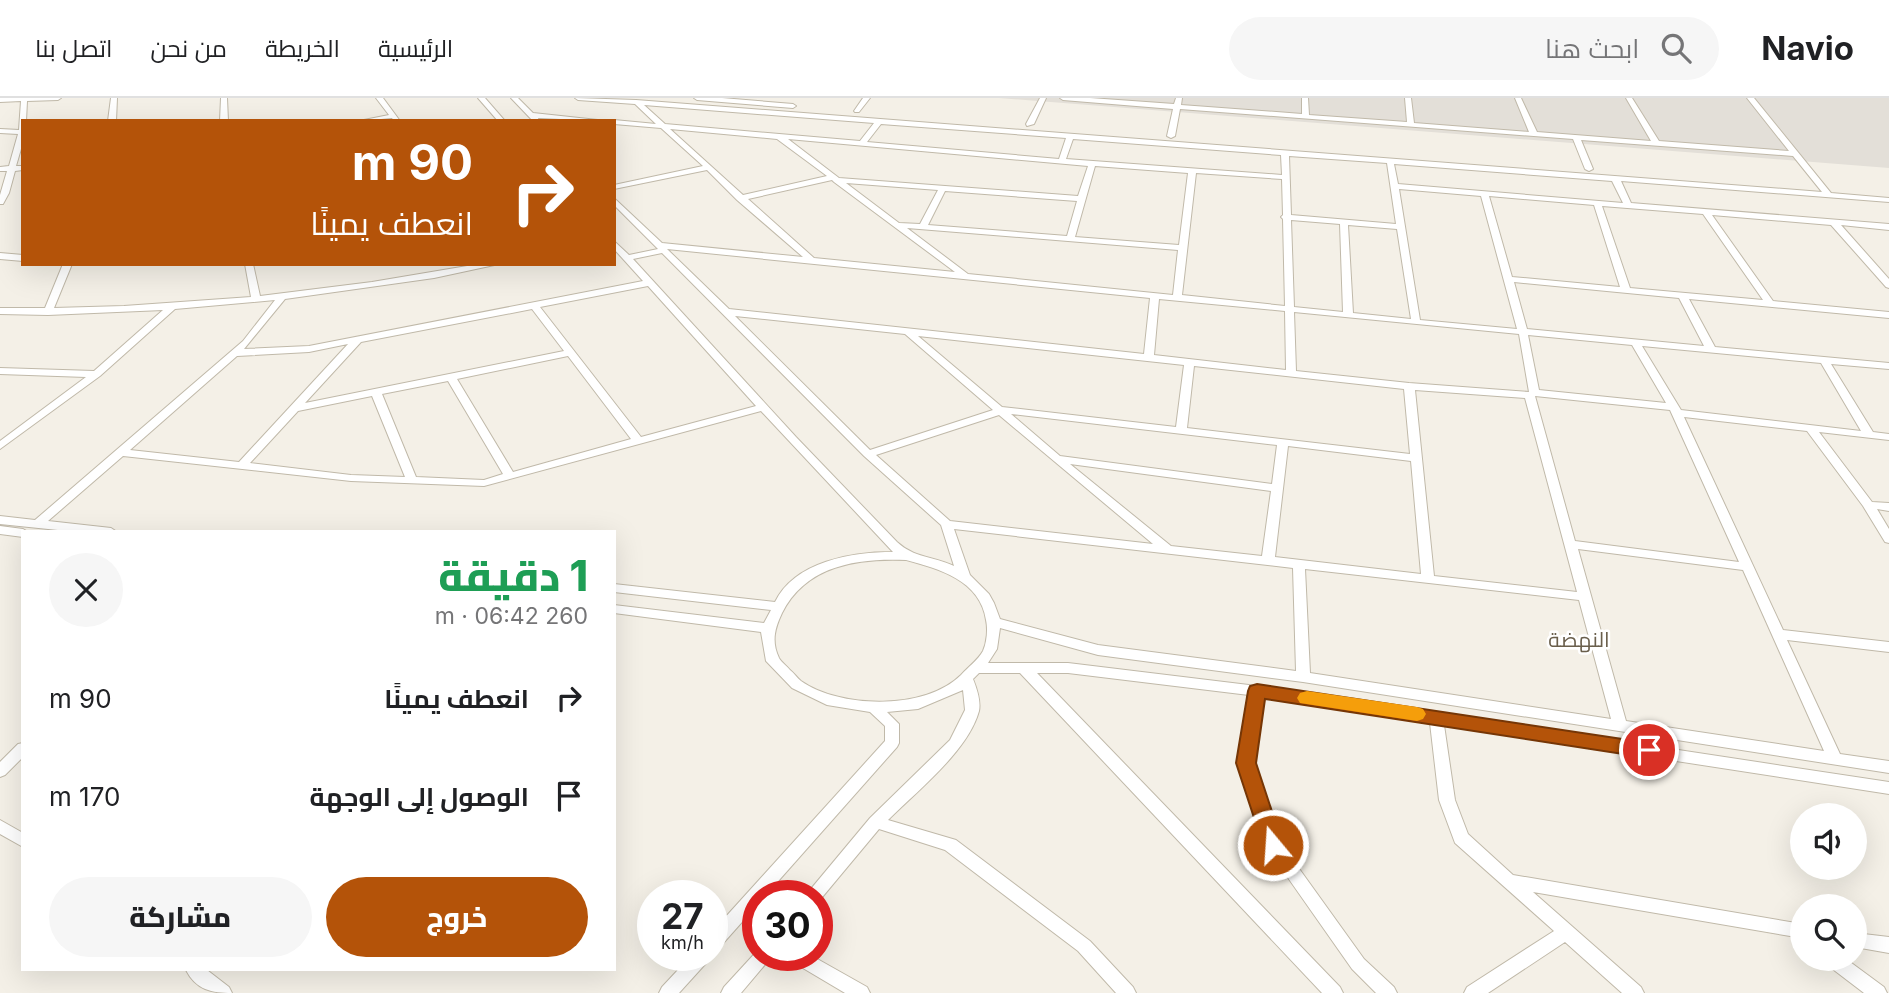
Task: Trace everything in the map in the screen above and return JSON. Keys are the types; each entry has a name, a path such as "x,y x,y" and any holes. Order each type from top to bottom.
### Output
{"street":[{"path":"0,100 58,98"},
{"path":"112,119 114,98"},
{"path":"224,98 224,119"},
{"path":"379,98 396,118"},
{"path":"481,98 500,119"},
{"path":"514,98 534,118 557,119"},
{"path":"578,98 1889,200"},
{"path":"685,106 695,98 1889,193"},
{"path":"858,111 867,98"},
{"path":"1030,124 1043,98"},
{"path":"1063,98 1178,102 1306,117 1794,154"},
{"path":"1305,98 1306,117"},
{"path":"1408,98 1411,125"},
{"path":"1518,98 1534,134"},
{"path":"1629,98 1656,143"},
{"path":"1750,98 1828,195"},
{"path":"23,119 24,100"},
{"path":"636,102 658,125 811,261"},
{"path":"1171,136 1178,102"},
{"path":"862,144 878,121"},
{"path":"616,122 1092,164 1284,177"},
{"path":"0,131 21,132"},
{"path":"0,202 21,135"},
{"path":"1062,161 1071,135"},
{"path":"780,137 965,276"},
{"path":"1576,137 1589,169"},
{"path":"1285,152 1291,373"},
{"path":"1390,160 1416,322"},
{"path":"1070,239 1092,164"},
{"path":"0,169 21,168"},
{"path":"616,187 706,168"},
{"path":"1177,297 1192,172"},
{"path":"740,198 835,178 1080,199"},
{"path":"1615,178 1628,205"},
{"path":"1394,186 1889,227"},
{"path":"923,227 943,188"},
{"path":"1484,193 1523,332 1532,394 1570,544 1620,725"},
{"path":"616,202 868,454 947,524 964,577"},
{"path":"1597,202 1626,290"},
{"path":"1706,212 1770,303"},
{"path":"1285,216 1401,227"},
{"path":"1344,222 1348,315"},
{"path":"1833,222 1889,285"},
{"path":"898,225 1182,248"},
{"path":"616,246 763,407 905,556"},
{"path":"627,258 661,248 1889,366"},
{"path":"0,256 21,258"},
{"path":"48,312 67,266"},
{"path":"249,266 256,298"},
{"path":"0,311 171,308 396,283 485,266"},
{"path":"1508,279 1889,315"},
{"path":"234,353 309,349 649,283"},
{"path":"1149,358 1155,295"},
{"path":"1682,295 1711,349"},
{"path":"38,524 246,343 282,297"},
{"path":"534,305 639,442"},
{"path":"0,446 96,374 171,308"},
{"path":"728,312 1409,386 1532,394 1889,437"},
{"path":"908,332 1167,550"},
{"path":"241,466 358,339"},
{"path":"1635,342 1675,410 1835,759"},
{"path":"295,408 571,353"},
{"path":"1824,360 1869,435"},
{"path":"1181,431 1189,362"},
{"path":"0,371 96,374"},
{"path":"451,377 510,476"},
{"path":"1409,386 1428,579"},
{"path":"376,392 412,480"},
{"path":"121,452 351,478 484,483 763,407"},
{"path":"868,454 1002,411 1416,458"},
{"path":"1810,428 1868,505 1889,539"},
{"path":"1268,561 1283,443"},
{"path":"1057,459 1277,488"},
{"path":"1868,505 1889,507"},
{"path":"0,520 93,530"},
{"path":"947,524 1586,597"},
{"path":"0,530 21,533"},
{"path":"1570,544 1748,568"},
{"path":"873,555 905,556 936,563 964,577 986,599 993,622 992,648 980,668 967,680 941,696 909,706 875,709 844,706 817,697 794,684 778,667 769,648 767,628 775,606 791,587 814,571 842,560 873,555"},
{"path":"1299,564 1303,677"},
{"path":"616,588 775,606"},
{"path":"616,608 767,628"},
{"path":"993,622 1098,650 1303,677 1889,767"},
{"path":"1779,634 1889,647"},
{"path":"980,668 1068,668 1257,691 1889,788"},
{"path":"1024,668 1334,993"},
{"path":"827,880 877,822 956,743 972,710 972,697 967,680"},
{"path":"1257,691 1246,763 1273,845 1357,964 1388,993"},
{"path":"728,926 892,743 892,724 875,709"},
{"path":"1436,717 1447,800 1461,838 1635,993"},
{"path":"0,771 21,750"},
{"path":"877,822 950,845 1084,946 1127,993"},
{"path":"0,826 21,840"},
{"path":"1510,881 1790,931"},
{"path":"1473,993 1566,932"},
{"path":"1867,942 1889,945"},
{"path":"196,971 223,993"},
{"path":"668,993 688,971"},
{"path":"730,993 749,971"},
{"path":"823,971 862,993"},
{"path":"1848,971 1878,993"}],"shaded area":[{"path":"999,98 1889,98 1889,168"}],"slow traffic":[{"path":"1307,698 1417,714"}],"district":[{"name":"النهضة","path":"1579,639"}],"route":[{"path":"1273,845 1246,763 1257,691 1649,750"}]}
